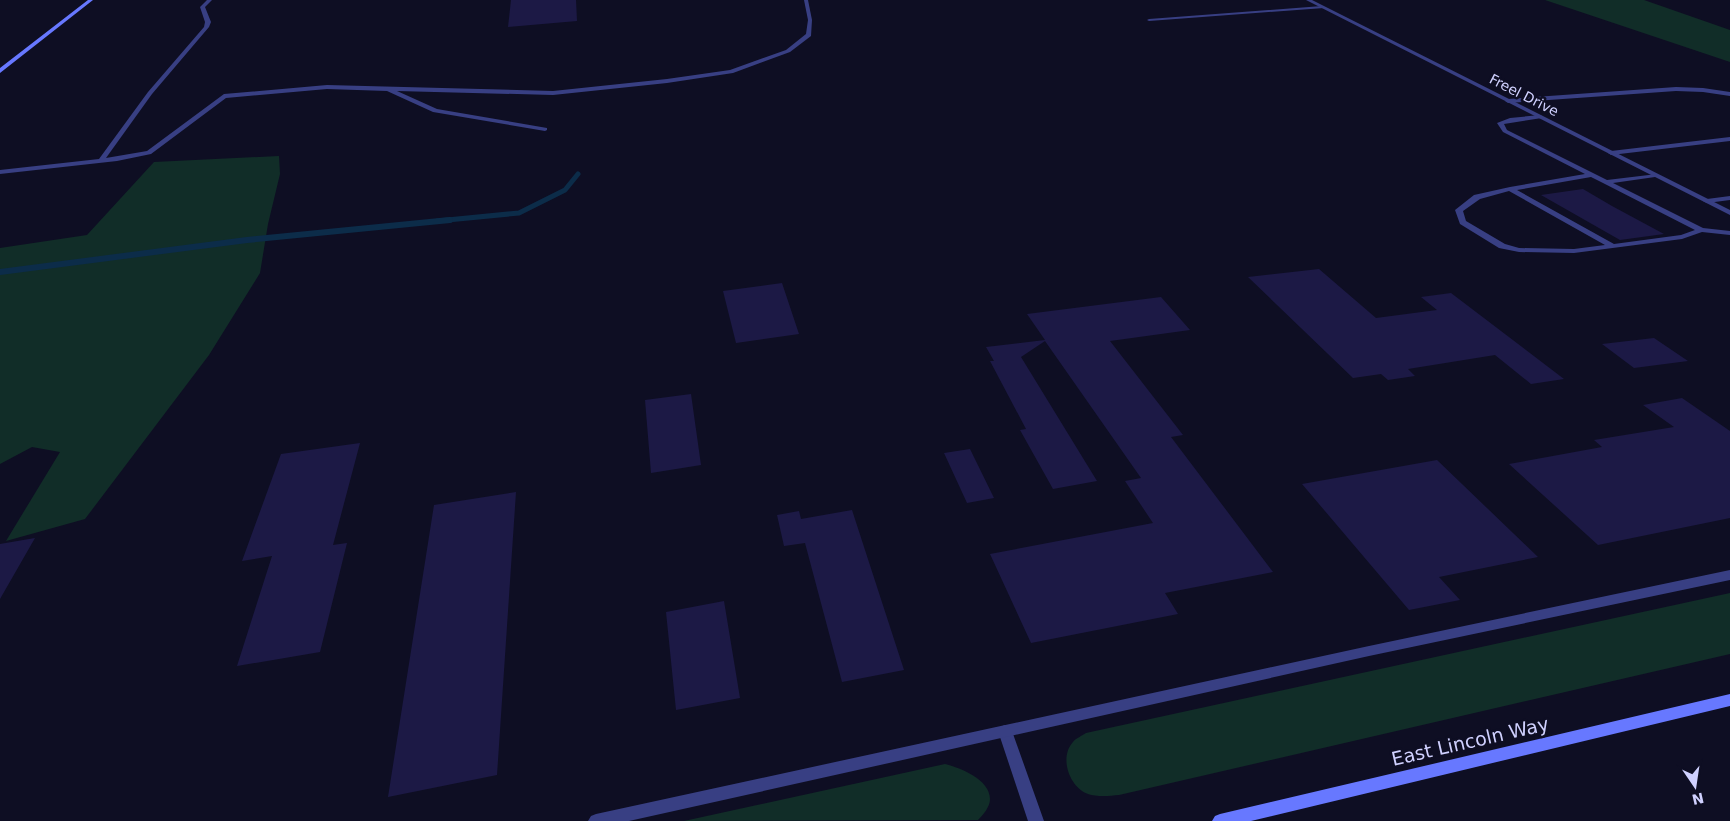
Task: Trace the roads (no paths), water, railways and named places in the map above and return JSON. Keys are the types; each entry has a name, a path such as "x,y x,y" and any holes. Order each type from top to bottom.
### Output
{"main road":[{"path":"0,71 91,0"},
{"name":"East Lincoln Way","path":"1220,821 1730,700"}],"street":[{"path":"101,161 150,93 206,27 208,22 202,7 210,0"},
{"path":"0,172 101,161 149,153 224,96 327,87 553,92 667,81 731,72 788,51 809,35 810,20 806,0"},
{"name":"Freel Drive","path":"1308,0 1730,212"},
{"path":"1149,20 1322,7"},
{"path":"388,89 435,111 544,129"},
{"path":"1508,101 1676,89 1730,94"},
{"path":"1540,117 1500,123 1505,131 1701,230 1730,233"},
{"path":"1611,152 1730,139"},
{"path":"1592,175 1510,189 1477,197 1459,210 1463,222 1502,246 1519,250 1574,251 1613,247 1682,237 1701,230"},
{"path":"1605,182 1655,175"},
{"path":"1510,189 1613,247"},
{"path":"1707,201 1730,198"},
{"path":"596,821 1369,651 1730,575"},
{"path":"1005,731 1036,821"}],"waterway":[{"path":"437,221 519,213 565,190 578,174"},
{"path":"0,272 247,240 450,220"}]}
